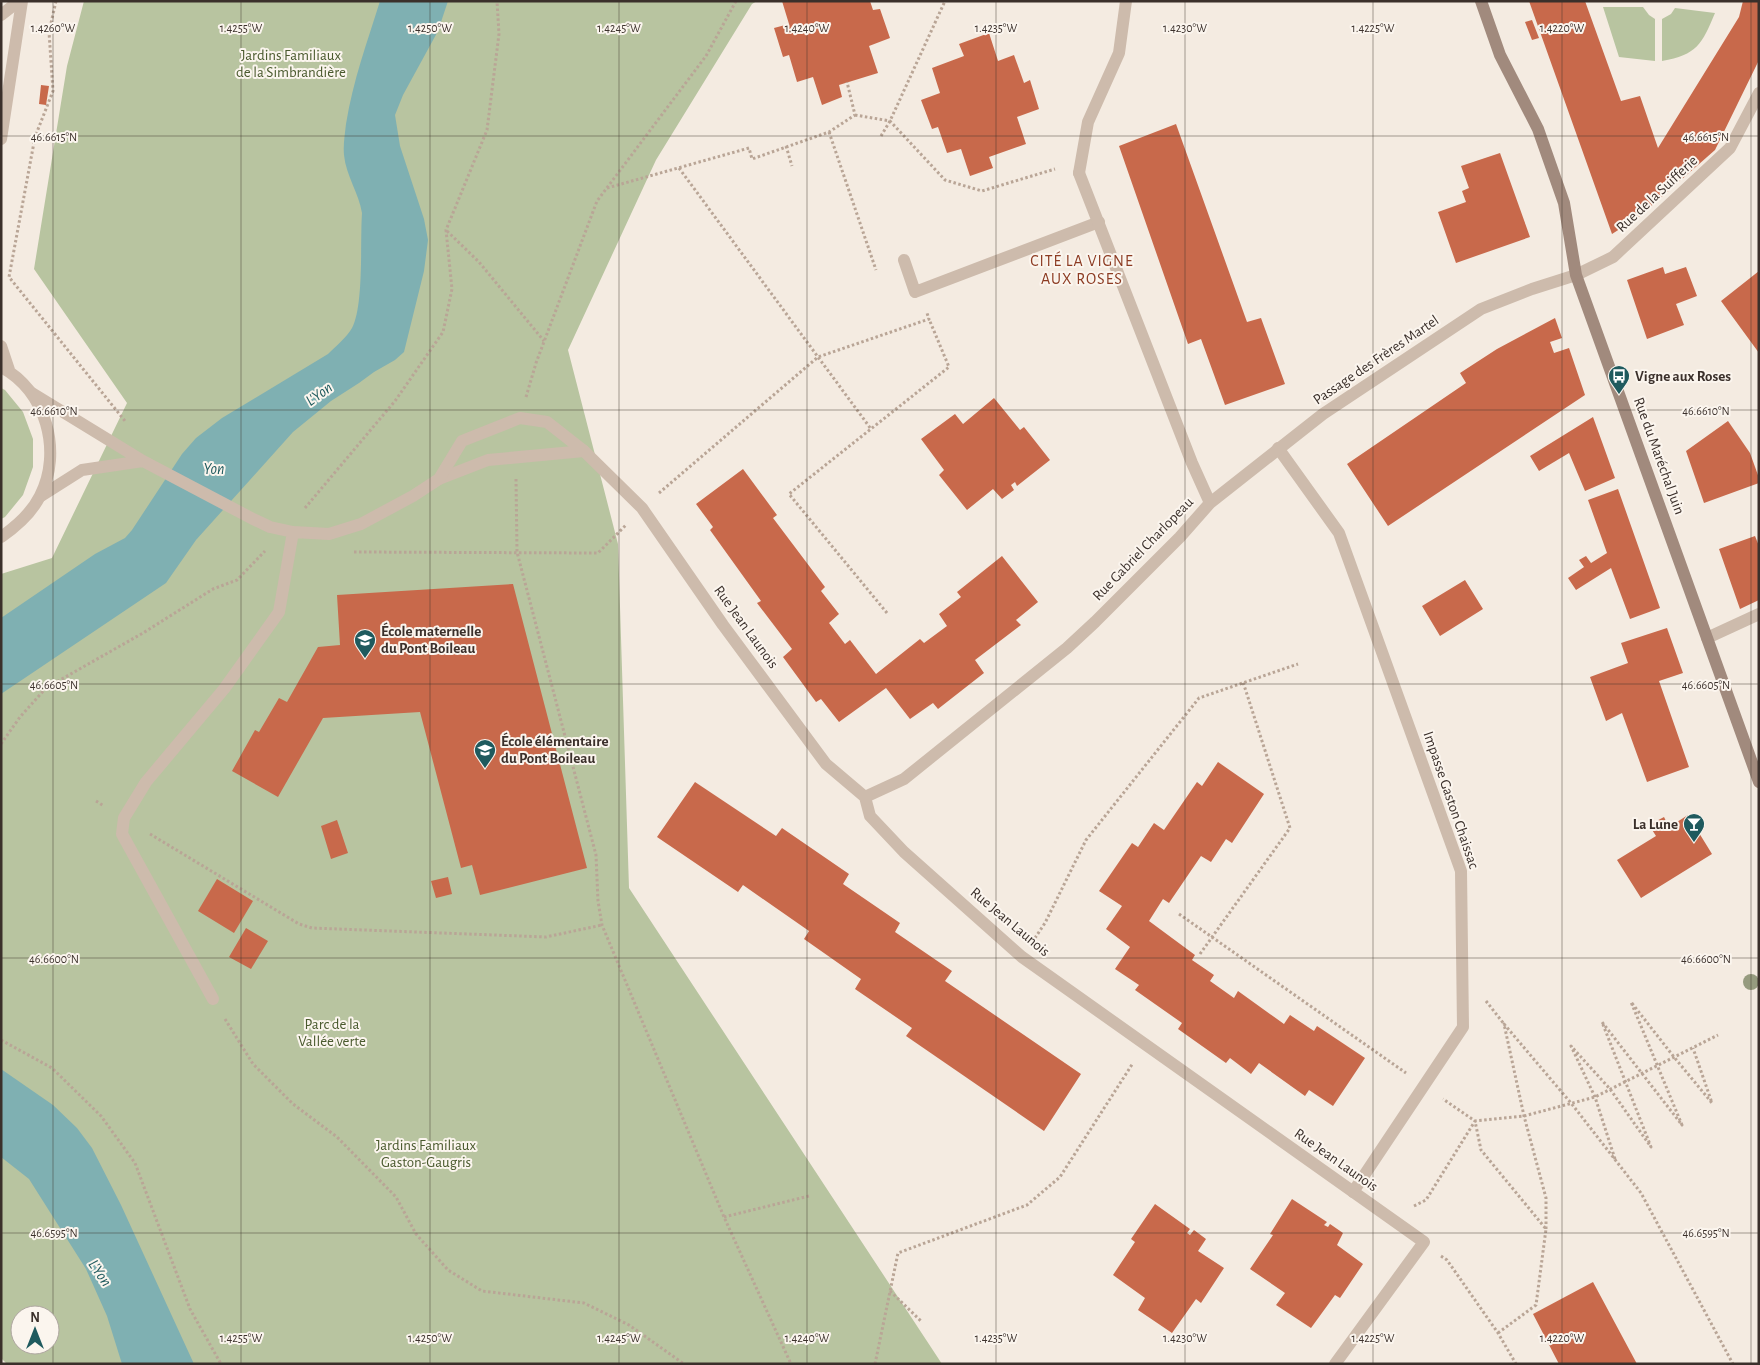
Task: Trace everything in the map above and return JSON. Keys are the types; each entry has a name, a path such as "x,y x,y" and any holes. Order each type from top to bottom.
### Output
{"main road":[{"name":"Rue du Maréchal Juin","path":"1481,1 1500,55 1538,129 1564,203 1576,275 1759,782"}],"street":[{"path":"1,15 20,1"},
{"path":"1,139 20,1"},
{"path":"1080,167 1088,122 1119,52 1126,1"},
{"name":"Rue de la Suifferie","path":"1576,275 1613,257 1730,148 1759,93"},
{"name":"Rue Gabriel Charlopeau","path":"865,797 904,779 1067,648 1174,544 1210,502 1192,463 1080,167"},
{"path":"904,260 915,292 1100,222"},
{"name":"Passage des Frères Martel","path":"1210,502 1323,414 1481,309 1532,289 1576,275"},
{"path":"1,346 5,368 32,394 142,461 253,520 290,531 329,534 361,524 413,496 439,479 488,460 584,451"},
{"path":"1,537 23,521 41,496 49,470 50,443 45,418 32,394"},
{"name":"Rue Jean Launois","path":"439,479 462,441 520,418 547,422 584,451 642,508 723,625 826,764 865,797 870,816 904,852 1022,957 1424,1242"},
{"name":"Impasse Gaston Chaissac","path":"1278,448 1340,533 1461,871 1463,1027 1353,1192"},
{"path":"41,496 82,470 142,461"},
{"path":"213,999 122,834 124,818 146,782 224,689 279,612 290,531"},
{"path":"1707,638 1759,614"},
{"path":"1335,1364 1424,1242"}],"path":[{"path":"56,1 49,32 53,91 35,137 9,277 129,425"},
{"path":"1,744 20,717 46,688 143,634 213,589 237,580 290,531 395,401 443,332 452,289 446,230 487,130 499,34 497,1"},
{"path":"881,136 890,121 945,1"},
{"path":"847,82 855,115"},
{"path":"606,188 748,148 752,159 829,132 855,115 890,121 945,180 982,191 1080,167"},
{"path":"829,132 876,270"},
{"path":"786,146 792,166"},
{"path":"679,168 871,429"},
{"path":"446,230 479,262 544,341"},
{"path":"887,613 788,494 949,367 929,320 921,289"},
{"path":"348,552 598,553 642,508 818,357 929,320"},
{"path":"1022,957 1045,923 1086,840 1199,698 1298,664"},
{"path":"1200,954 1290,828 1243,682"},
{"path":"96,801 299,924 312,928 546,937 602,924 724,1217 791,1364"},
{"path":"1179,914 1474,1121 1524,1116 1594,1097 1718,1035"},
{"path":"213,999 253,1064 294,1104 337,1137 396,1198 416,1234 448,1270 482,1291 584,1303 629,1325 684,1364"},
{"path":"1614,1158 1594,1097 1571,1046 1610,1089 1651,1147 1602,1022 1682,1124 1631,1002 1712,1103 1693,1048"},
{"path":"1498,1333 1536,1305 1546,1229 1546,1198 1524,1116 1504,1024 1571,1103 1641,1192 1733,1364"},
{"path":"1,1040 52,1068 101,1116 135,1164 190,1309 222,1364"},
{"path":"875,1364 898,1253 1027,1205 1060,1177 1145,1044"},
{"path":"1389,1218 1426,1200 1474,1121"},
{"path":"1474,1121 1481,1150 1546,1229"},
{"path":"724,1217 809,1196"},
{"path":"1424,1242 1447,1260 1498,1333 1516,1364"},
{"path":"890,1291 921,1321"}],"green space":[{"name":"Parc de la Vallée verte","path":"84,1 757,1 752,4 656,160 568,350 618,544 629,888 942,1364 7,1364 1,1358 1,574 52,558 127,403 34,269 67,66"},
{"path":"1603,7 1643,7 1655,19 1655,61 1619,57"},
{"path":"1675,8 1715,13 1706,33 1697,46 1683,55 1662,61 1662,19 1671,14"},
{"path":"1,388 5,390 23,412 33,439 33,467 23,495 5,517 1,519"}],"water":[{"name":"Yon","path":"380,1 448,1 438,31 403,95 395,115 400,146 424,219 428,240 424,271 404,352 395,360 331,401 293,432 196,540 166,583 1,694 1,618 95,554 125,538 182,454 196,438 222,418 328,354 344,339 352,328 356,318 360,289 362,213 345,163 344,139 352,92"},
{"name":"L'Yon","path":"1,1069 53,1105 77,1128 92,1148 121,1205 194,1364 122,1364 107,1316 86,1269 29,1179 1,1157"}],"building":[{"path":"782,1 870,1 873,10 880,9 890,38 869,46 878,73 839,85 842,97 822,105 813,77 797,82 789,55 783,57 774,28 789,24"},
{"path":"1529,1 1585,1 1621,101 1640,96 1658,148 1739,17 1743,1 1759,1 1759,60 1715,150 1640,216 1612,234"},
{"path":"1532,20 1539,38 1532,40 1525,22"},
{"path":"989,33 998,61 1014,55 1024,83 1030,80 1039,109 1017,117 1026,144 989,157 993,168 970,176 961,149 947,153 938,127 932,129 921,100 940,93 932,68 964,56 959,44"},
{"path":"41,85 49,86 46,105 39,104"},
{"path":"1176,124 1247,322 1261,318 1285,384 1225,405 1201,339 1188,344 1119,146"},
{"path":"1500,153 1530,237 1456,263 1438,212 1466,202 1462,191 1469,188 1461,166"},
{"path":"1663,267 1665,274 1686,267 1697,296 1676,304 1684,325 1647,339 1627,280"},
{"path":"1759,271 1759,353 1721,301"},
{"path":"1555,318 1562,338 1550,342 1554,353 1569,348 1585,395 1388,526 1347,464 1466,383 1460,373 1497,349"},
{"path":"994,398 1020,430 1024,427 1050,460 1017,486 1015,482 1011,485 1014,490 1002,499 993,489 967,510 939,475 944,470 921,439 955,414 963,424"},
{"path":"1593,417 1615,478 1585,491 1569,453 1539,471 1530,456"},
{"path":"1728,421 1750,453 1759,483 1704,503 1686,451"},
{"path":"743,469 777,515 773,518 825,587 821,591 839,614 829,623 845,644 850,640 876,674 920,639 924,643 947,626 939,614 961,597 957,592 1002,556 1038,602 1016,620 1021,625 975,660 984,673 938,709 933,703 910,719 886,688 839,722 821,699 816,702 783,657 792,649 757,603 761,601 710,530 713,527 696,504"},
{"path":"1618,489 1660,608 1630,619 1611,568 1576,590 1568,578 1584,567 1579,560 1586,556 1591,563 1607,553 1588,500"},
{"path":"1755,536 1759,546 1759,600 1740,609 1719,549"},
{"path":"1465,580 1483,609 1440,636 1422,606"},
{"path":"513,584 587,868 480,895 472,865 461,868 420,712 323,718 278,797 232,771 255,730 259,732 279,698 287,702 318,647 340,645 337,595"},
{"path":"1667,628 1683,673 1659,681 1689,767 1647,782 1622,713 1606,721 1590,677 1628,663 1621,643"},
{"path":"1218,762 1264,794 1232,843 1226,839 1211,862 1201,856 1169,903 1163,899 1149,921 1195,955 1192,960 1214,975 1210,981 1234,998 1238,991 1284,1024 1290,1015 1314,1031 1317,1026 1365,1058 1333,1106 1309,1090 1305,1096 1259,1063 1251,1074 1230,1058 1226,1063 1178,1029 1182,1023 1135,990 1139,985 1115,969 1130,947 1106,929 1122,906 1099,891 1132,843 1138,847 1154,823 1164,830 1197,782 1202,786"},
{"path":"695,782 776,836 782,828 849,874 843,884 900,923 895,932 952,971 945,981 1081,1074 1044,1131 906,1036 912,1028 855,989 861,979 804,939 809,931 743,885 738,892 657,837"},
{"path":"1688,815 1712,854 1641,898 1617,860 1656,836 1649,825 1664,817 1669,827"},
{"path":"337,820 348,853 331,859 321,826"},
{"path":"448,877 452,894 436,898 431,881"},
{"path":"217,879 253,901 234,933 198,911"},
{"path":"246,928 268,941 251,969 229,957"},
{"path":"1292,1199 1327,1222 1324,1225 1328,1227 1330,1224 1343,1233 1337,1245 1363,1264 1340,1298 1335,1295 1311,1328 1276,1305 1285,1293 1250,1269 1273,1235 1270,1234"},
{"path":"1155,1204 1190,1229 1187,1233 1190,1235 1194,1230 1206,1239 1198,1251 1224,1268 1201,1303 1196,1299 1172,1333 1138,1310 1145,1298 1113,1275 1135,1242 1131,1239"},
{"path":"1593,1282 1637,1364 1559,1364 1533,1314"}],"place":[{"name":"Vigne aux Roses","path":"1619,395"},
{"name":"École maternelle du Pont Boileau","path":"365,659"},
{"name":"École élémentaire du Pont Boileau","path":"485,769"},
{"name":"La Lune","path":"1694,843"}],"district":[{"name":"CITÉ LA VIGNE AUX ROSES","path":"1082,270"}],"park label":[{"name":"Jardins Familiaux de la Simbrandière","path":"291,64"},
{"name":"Jardins Familiaux Gaston-Gaugris","path":"426,1154"}]}
